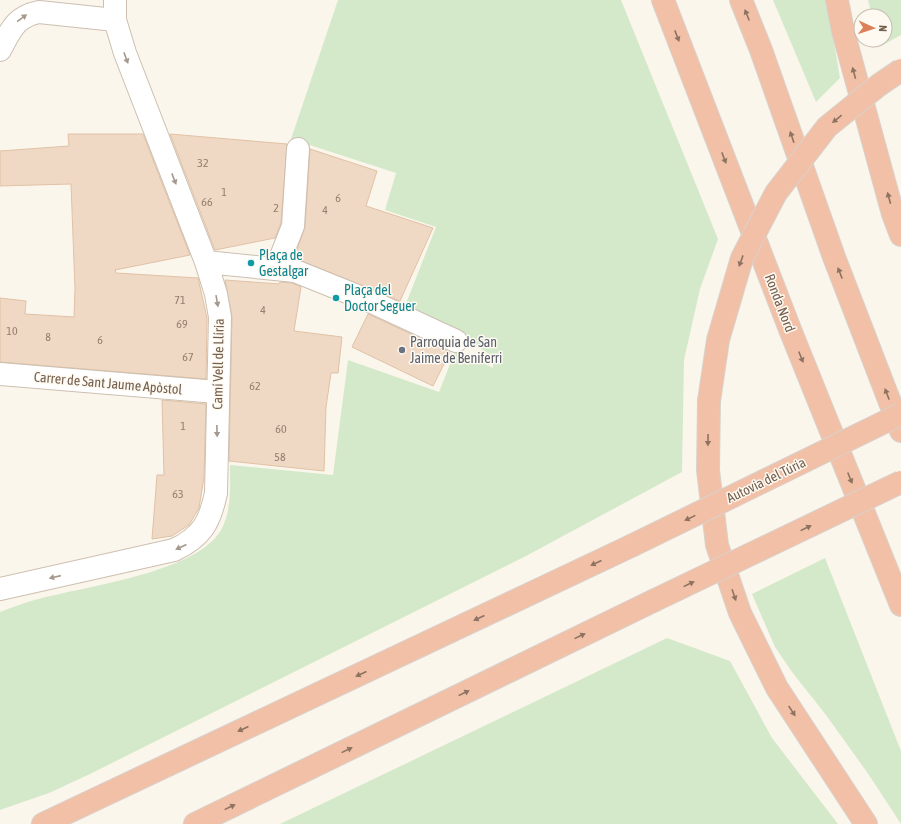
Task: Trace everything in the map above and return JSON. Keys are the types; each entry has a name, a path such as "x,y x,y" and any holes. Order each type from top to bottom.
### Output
{"highway":[{"name":"Ronda Nord","path":"663,0 791,332 901,605"},
{"path":"741,0 761,50 834,257 901,430"},
{"path":"837,0 843,31 893,214 901,235"},
{"path":"866,824 777,688 740,613 717,545 708,470 709,401 718,340 742,258 776,193 827,127 879,85 901,70"},
{"name":"Autovia del Túria","path":"43,824 631,546 901,414"},
{"path":"195,824 901,482"}],"street":[{"path":"0,50 13,25 26,15 39,12 115,10"},
{"name":"Camí Vell de Llíria","path":"0,589 174,550 187,544 199,534 208,522 216,493 217,392 220,317 216,294 206,262 125,53 115,10"},
{"path":"284,264 293,226 298,149"},
{"path":"206,262 284,264 372,302 456,341"},
{"name":"Carrer de Sant Jaume Apòstol","path":"0,374 217,392"}],"green space":[{"path":"338,0 621,0 718,239 700,289 684,360 682,472 526,556 90,774 49,793 0,810 0,612 31,601 134,577 162,568 187,558 208,545 221,530 225,522 230,498 230,465 333,475 348,360 439,392 456,349 493,368 493,356 405,306 436,227 385,210 396,173 291,139"},
{"path":"773,0 827,0 840,78 816,102"},
{"path":"868,0 901,0 901,35 893,39 893,8 870,8"},
{"path":"825,558 901,751 901,824 869,775 775,647 752,594"},
{"path":"667,638 730,661 772,738 838,824 280,824"}],"building":[{"path":"68,134 143,134 190,255 115,270 116,273 198,278 207,318 206,379 0,362 0,298 26,301 25,314 74,317 75,289 71,184 0,186 0,151 69,146"},
{"path":"170,134 287,144 281,223 275,238 215,250"},
{"path":"310,149 377,171 366,206 433,228 400,301 294,258 305,227"},
{"path":"225,280 279,284 280,282 292,283 301,287 294,331 342,337 338,373 331,373 326,407 324,471 229,461 232,317"},
{"name":"Parroquia de San Jaime de Beniferri","path":"368,314 450,352 433,386 352,347"},
{"path":"162,400 206,404 204,477 199,508 189,525 172,536 152,539 157,475 164,475"}],"place":[{"name":"Plaça de Gestalgar","path":"251,263"},
{"name":"Plaça del Doctor Seguer","path":"336,298"},
{"name":"Parroquia de San Jaime de Beniferri","path":"402,350"}]}
